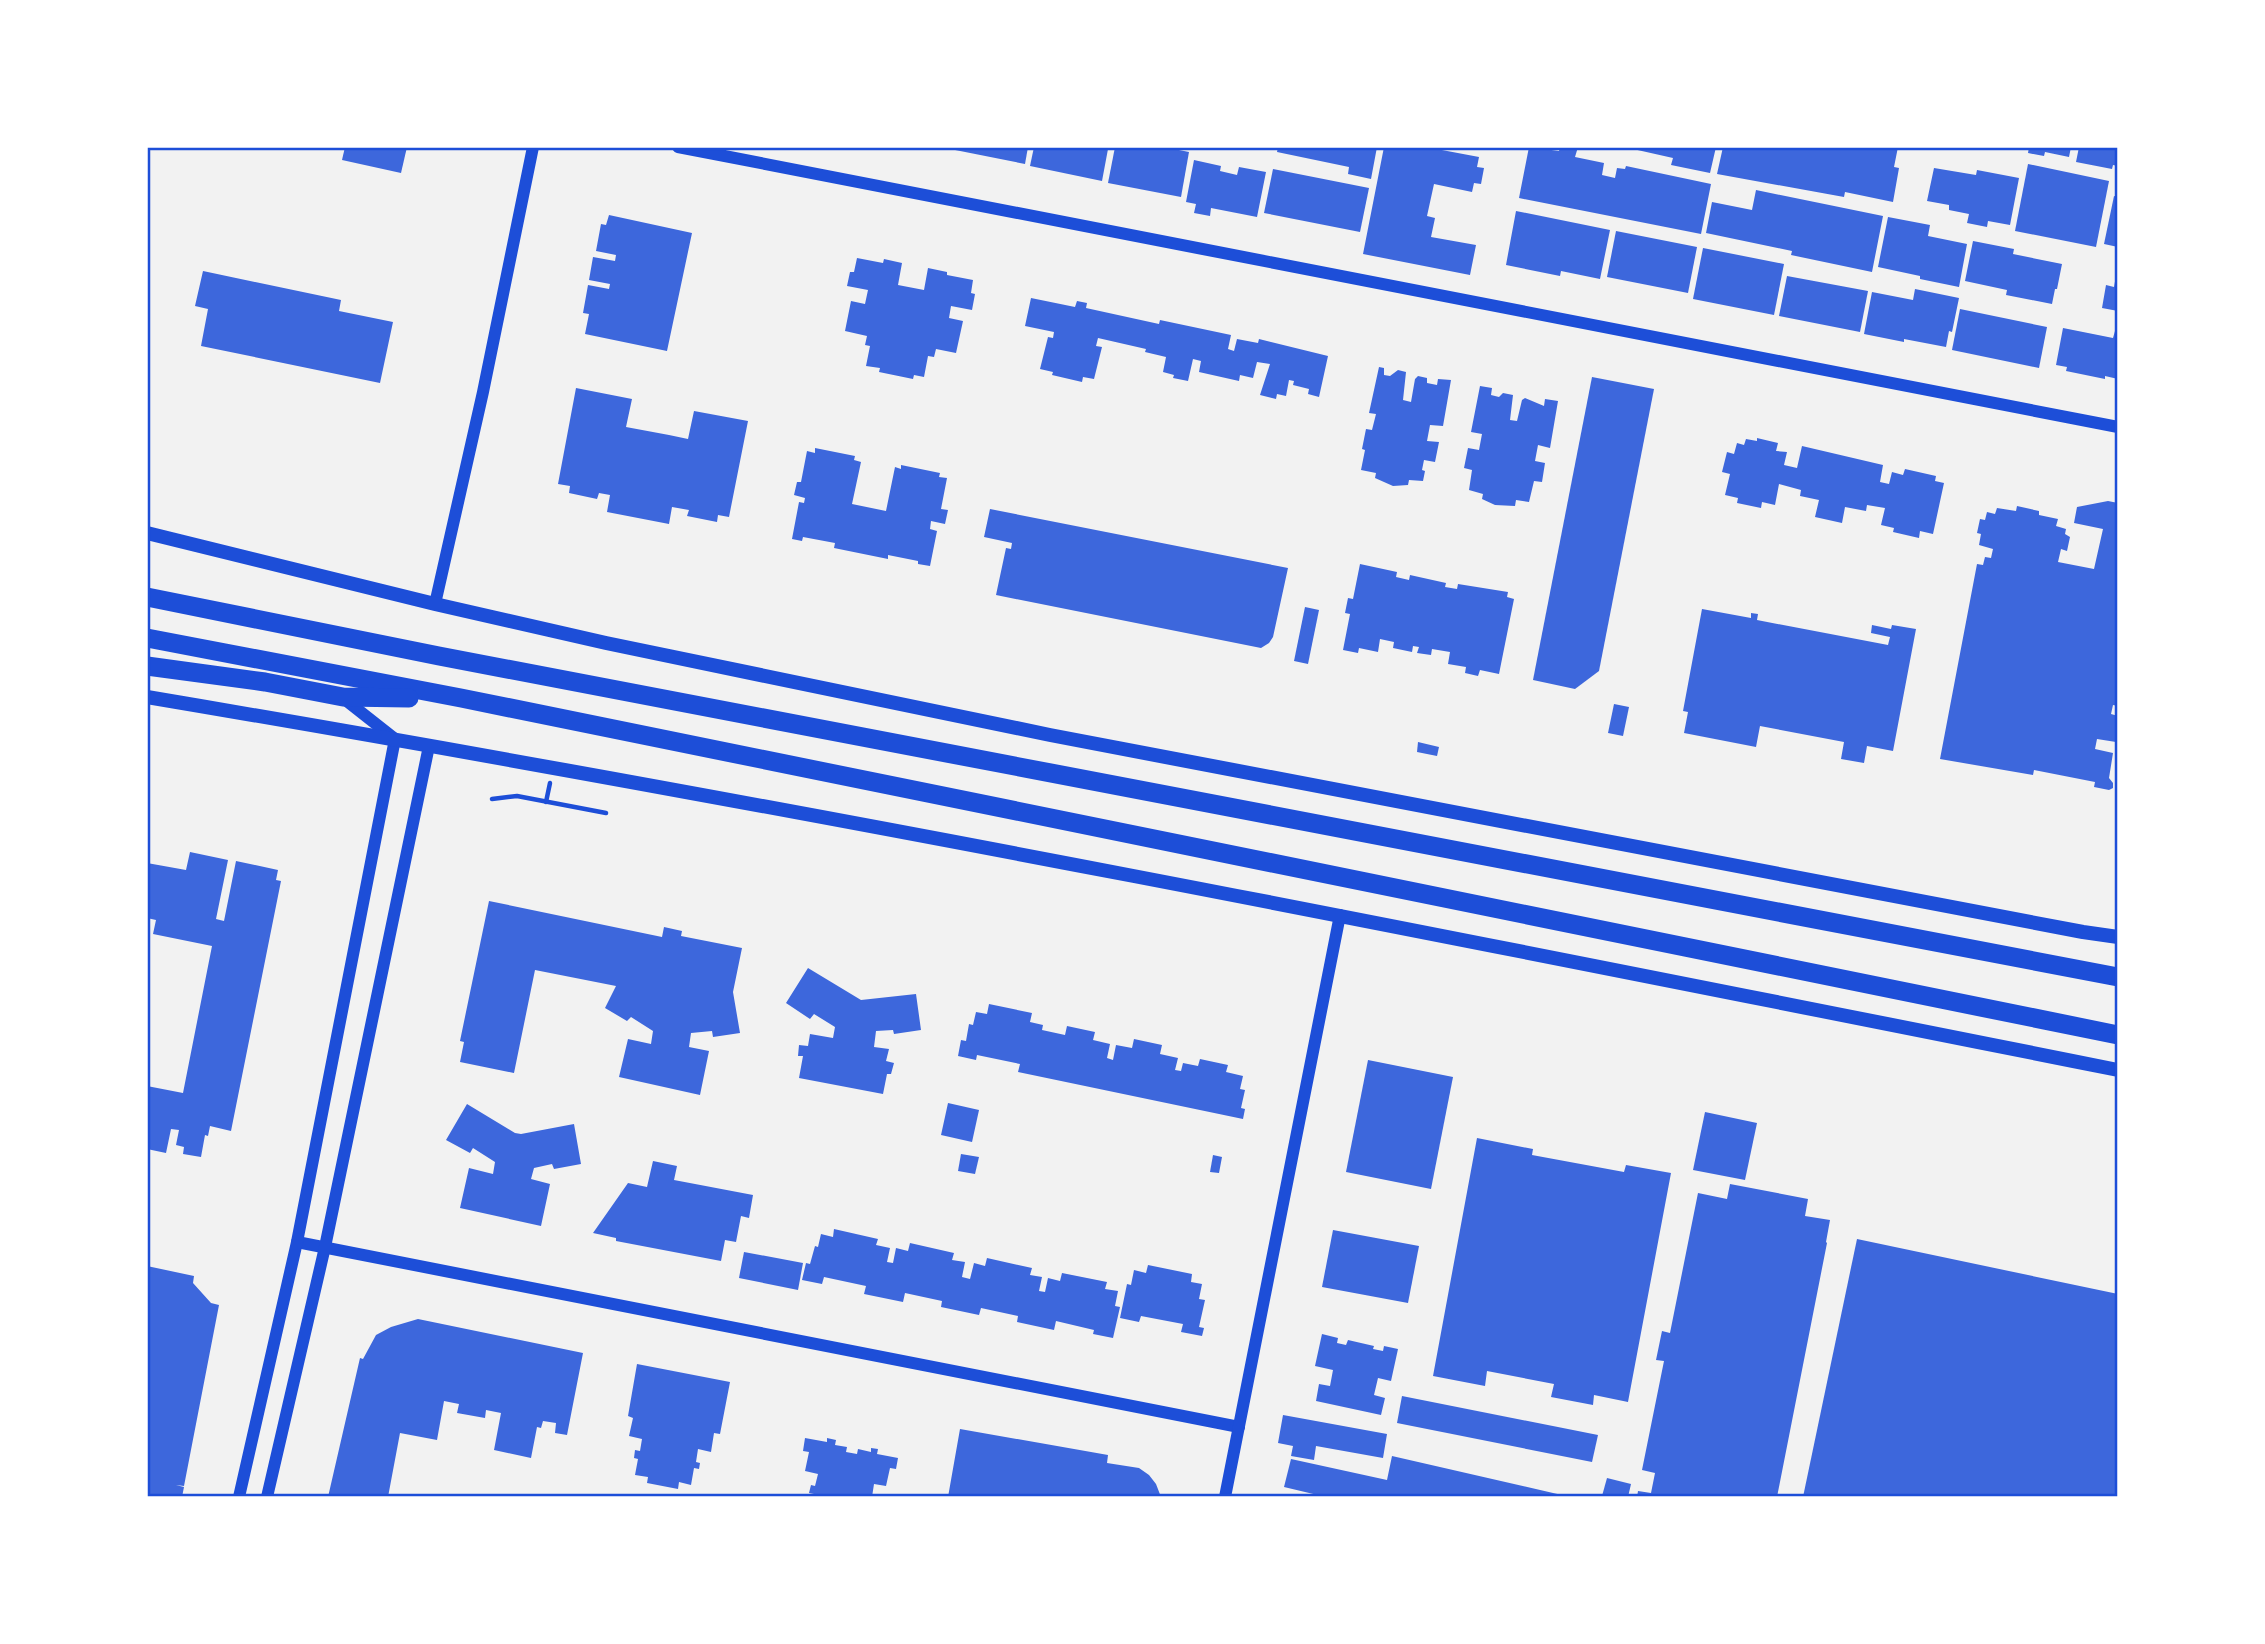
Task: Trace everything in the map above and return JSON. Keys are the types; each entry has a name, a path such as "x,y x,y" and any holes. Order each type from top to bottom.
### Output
{"highway":[{"path":"147,584 240,615"},
{"path":"147,597 439,656 2112,975"},
{"path":"147,638 461,698 2118,1035"},
{"path":"147,666 265,682 343,697 461,698"}],"main road":[{"path":"147,533 606,643 1050,735 2118,937"},
{"path":"147,697 395,739 1340,915 2118,1069"}],"street":[{"path":"435,604 483,392 533,147"},
{"path":"678,147 2118,427"},
{"path":"239,1497 297,1242 395,739 343,697"},
{"path":"267,1497 325,1247 429,746"},
{"path":"1226,1497 1340,915"},
{"path":"297,1242 1239,1427"}],"path":[{"path":"492,799 517,796 606,813"}],"building":[{"path":"345,147 407,147 401,173 342,160"},
{"path":"940,147 1028,147 1025,164"},
{"path":"1034,147 1108,149 1102,181 1030,166"},
{"path":"1115,147 1164,147 1189,152 1181,197 1108,183"},
{"path":"1278,147 1377,147 1371,179 1348,174 1349,167 1277,152"},
{"path":"1384,147 1426,147 1479,157 1477,167 1484,168 1481,184 1474,183 1472,192 1434,184 1427,216 1435,218 1431,237 1476,245 1470,275 1363,254"},
{"path":"1529,147 1559,151 1560,147 1578,147 1575,157 1604,163 1602,175 1615,178 1617,168 1625,169 1626,166 1711,184 1701,234 1519,198"},
{"path":"1633,147 1716,147 1710,173 1671,165 1673,158"},
{"path":"1723,147 1898,147 1894,167 1899,168 1893,202 1845,192 1844,197 1717,174"},
{"path":"2029,147 2071,147 2069,157 2045,152 2044,156 2028,153"},
{"path":"2079,147 2118,147 2118,166 2113,165 2112,169 2076,162"},
{"path":"1194,160 1221,166 1220,171 1237,175 1239,167 1266,172 1257,217 1211,208 1210,216 1194,213 1196,204 1186,202"},
{"path":"2028,164 2109,181 2096,247 2015,231"},
{"path":"1934,168 1976,175 1977,170 2019,178 2010,225 1988,221 1987,227 1967,223 1969,214 1949,210 1949,205 1927,201"},
{"path":"1273,169 1369,188 1360,232 1264,213"},
{"path":"1756,190 1883,216 1872,272 1791,255 1792,251 1706,233 1712,202 1752,210"},
{"path":"2114,196 2118,197 2118,247 2104,244"},
{"path":"1516,211 1610,230 1600,279 1561,271 1560,276 1506,265"},
{"path":"609,215 692,233 667,351 585,334 589,314 583,313 588,285 609,289 610,284 589,280 593,257 615,261 616,255 596,251 601,224 606,225"},
{"path":"1888,217 1930,225 1928,236 1967,244 1959,287 1878,267"},
{"path":"1616,231 1697,247 1688,293 1607,277"},
{"path":"1973,241 2014,249 2013,254 2062,264 2052,304 2006,295 2007,290 1965,281"},
{"path":"1703,248 1784,264 1774,315 1693,299"},
{"path":"857,258 902,263 898,285 924,290 928,268 973,280 971,293 975,294 972,310 951,306 949,318 963,321 956,353 936,349 934,357 928,356 924,377 914,375 913,379 879,372 880,368 866,366 870,346 865,345 867,336 845,331 851,301 865,304 868,290 847,286"},
{"path":"203,271 341,300 339,311 393,322 380,383 201,346 208,309 195,306"},
{"path":"1787,276 1868,291 1860,332 1779,316"},
{"path":"2116,276 2118,311 2102,308 2106,285 2114,287"},
{"path":"1915,289 1959,298 1946,347 1864,334 1872,292 1913,300"},
{"path":"1031,298 1075,307 1077,301 1087,303 1086,308 1159,324 1160,320 1231,335 1228,349 1234,351 1237,339 1258,343 1259,339 1328,356 1319,397 1308,394 1309,389 1293,385 1294,381 1289,380 1286,396 1277,394 1276,399 1260,395 1270,364 1257,362 1253,378 1240,375 1239,381 1199,372 1201,361 1193,359 1188,381 1173,378 1174,375 1163,372 1166,357 1145,352 1146,349 1098,338 1096,346 1102,347 1094,379 1083,377 1082,382 1052,375 1053,372 1040,369 1048,337 1053,338 1054,332 1025,326"},
{"path":"1960,309 2047,327 2039,368 1952,350"},
{"path":"2063,328 2113,338 2115,331 2118,331 2118,379 2066,371 2067,367 2056,365"},
{"path":"1379,367 1384,368 1384,375 1390,376 1398,370 1406,372 1403,400 1411,402 1415,379 1418,376 1427,378 1427,383 1437,385 1438,379 1451,380 1443,426 1430,425 1427,441 1439,442 1435,462 1424,460 1423,481 1409,480 1408,485 1393,486 1375,478 1376,473 1361,470 1366,429 1372,430 1376,414 1369,413"},
{"path":"1592,377 1654,389 1599,671 1575,689 1533,680"},
{"path":"1480,386 1492,388 1491,395 1513,395 1510,420 1517,421 1522,400 1525,398 1544,406 1545,399 1558,401 1550,448 1538,445 1535,461 1545,463 1542,482 1534,481 1529,502 1516,500 1515,506 1495,505 1482,499 1483,494 1469,490 1472,470 1464,468 1468,448 1479,450 1482,434 1471,432"},
{"path":"576,388 632,399 626,427 688,439 694,411 748,421 729,517 718,515 717,522 687,516 689,510 672,507 669,524 607,512 610,495 599,493 597,499 569,493 570,486 558,484"},
{"path":"1757,438 1778,443 1776,451 1787,452 1784,465 1797,468 1802,446 1883,465 1880,482 1889,484 1892,472 1903,475 1905,469 1936,476 1935,481 1944,483 1933,534 1920,531 1919,538 1893,532 1894,528 1881,525 1885,508 1867,505 1866,511 1845,507 1842,523 1815,517 1819,500 1800,496 1801,490 1779,484 1775,505 1762,502 1761,508 1737,503 1738,498 1725,495 1730,474 1722,472 1727,452 1734,454 1737,443 1744,445 1746,439 1757,441"},
{"path":"815,448 855,456 854,460 861,462 852,504 886,511 895,467 901,469 901,465 940,473 939,477 947,478 941,509 948,510 945,524 931,521 930,529 937,531 930,566 888,555 888,559 834,548 835,543 803,537 802,541 792,539 799,502 804,503 805,498 794,495 797,482 801,482 807,451 815,453"},
{"path":"2108,501 2118,503 2118,706 2113,705 2111,714 2118,716 2118,733 2116,742 2097,739 2095,749 2113,753 2109,778 2113,788 2109,790 2094,787 2095,782 2034,770 2033,775 1940,759 1977,564 1983,565 1985,557 1991,558 1993,549 1979,545 1981,534 1977,533 1980,519 1985,520 1987,512 1995,514 1997,508 2016,511 2017,506 2058,519 2056,526 2066,529 2065,534 2070,537 2067,551 2061,549 2058,562 2094,569 2103,529 2074,523 2077,507"},
{"path":"990,509 1288,568 1273,637 1261,648 996,595 1006,548 1011,549 1012,543 984,537"},
{"path":"1360,564 1397,572 1396,577 1409,580 1410,575 1446,583 1445,587 1457,589 1458,584 1508,592 1507,597 1514,599 1499,674 1480,670 1478,676 1465,673 1466,667 1448,664 1450,652 1432,649 1431,655 1417,653 1419,647 1413,646 1412,652 1393,648 1394,642 1380,639 1378,652 1359,648 1358,653 1343,650 1350,614 1345,613 1348,598 1353,599"},
{"path":"1305,607 1319,610 1308,664 1294,661"},
{"path":"1702,609 1751,618 1751,613 1758,614 1757,620 1888,645 1890,637 1871,633 1872,625 1891,629 1892,625 1916,629 1893,751 1867,746 1864,763 1841,759 1844,742 1760,726 1756,747 1684,733 1688,712 1683,711"},
{"path":"1614,704 1629,707 1623,736 1608,733"},
{"path":"1418,742 1439,747 1437,756 1417,752"},
{"path":"190,852 228,860 216,919 224,921 236,861 278,870 276,880 281,881 231,1131 210,1126 208,1136 205,1135 201,1157 183,1154 184,1147 176,1145 179,1130 171,1129 166,1153 147,1149 147,1086 183,1093 212,946 153,934 156,920 147,918 147,863 186,870"},
{"path":"489,901 662,937 664,927 682,931 681,936 742,948 733,992 740,1033 713,1037 712,1031 691,1033 689,1047 709,1051 700,1095 619,1077 628,1039 651,1044 653,1031 631,1017 627,1021 605,1008 616,986 535,970 514,1073 460,1062 464,1042 460,1041"},
{"path":"808,968 861,1000 916,994 921,1030 894,1034 893,1030 876,1031 874,1047 889,1049 886,1061 894,1063 891,1074 887,1074 883,1094 799,1078 803,1056 798,1056 799,1045 808,1046 810,1034 833,1038 835,1027 814,1014 810,1019 786,1003"},
{"path":"989,1004 1032,1013 1030,1022 1043,1025 1042,1030 1065,1035 1067,1026 1095,1032 1093,1040 1110,1044 1107,1058 1113,1060 1116,1045 1132,1048 1134,1039 1162,1045 1160,1054 1178,1058 1175,1070 1181,1071 1183,1063 1198,1066 1200,1059 1228,1065 1226,1072 1243,1076 1240,1089 1245,1090 1241,1108 1245,1109 1243,1119 1018,1072 1020,1064 977,1055 976,1060 958,1056 961,1040 966,1041 969,1024 973,1025 976,1012 987,1014"},
{"path":"1368,1060 1453,1077 1431,1189 1346,1172"},
{"path":"948,1103 979,1110 972,1142 941,1135"},
{"path":"467,1104 515,1133 574,1124 581,1164 554,1169 552,1164 534,1168 531,1179 550,1184 541,1226 460,1208 469,1168 493,1174 495,1162 473,1148 470,1153 446,1140"},
{"path":"1705,1112 1757,1123 1745,1180 1693,1170"},
{"path":"1477,1138 1533,1149 1532,1155 1624,1172 1626,1165 1671,1173 1628,1402 1594,1395 1593,1405 1551,1397 1554,1384 1487,1371 1485,1386 1433,1376"},
{"path":"961,1154 979,1157 975,1174 958,1171"},
{"path":"1213,1155 1222,1157 1219,1173 1210,1172"},
{"path":"653,1161 677,1166 674,1180 753,1195 749,1218 741,1216 736,1242 725,1240 721,1261 616,1241 616,1238 593,1233 628,1183 647,1187"},
{"path":"1730,1184 1808,1199 1805,1216 1830,1220 1777,1497 1637,1497 1638,1491 1651,1493 1655,1473 1642,1470 1664,1361 1656,1360 1662,1331 1670,1333 1698,1193 1727,1199"},
{"path":"834,1229 878,1239 876,1245 890,1248 887,1262 893,1263 896,1248 908,1251 910,1243 954,1253 952,1260 965,1262 962,1277 970,1279 974,1263 985,1266 987,1258 1032,1268 1030,1275 1042,1277 1039,1291 1045,1292 1048,1278 1060,1281 1062,1273 1107,1282 1105,1289 1118,1291 1115,1306 1120,1307 1113,1338 1093,1334 1094,1330 1056,1321 1054,1330 1017,1322 1018,1316 981,1308 979,1315 941,1307 942,1301 905,1293 903,1302 864,1294 866,1286 824,1277 822,1284 802,1280 806,1263 810,1264 821,1234 833,1237"},
{"path":"1333,1230 1419,1246 1408,1303 1322,1287"},
{"path":"1857,1239 2118,1294 2118,1497 1803,1497"},
{"path":"744,1252 803,1263 798,1290 739,1278"},
{"path":"1148,1265 1192,1274 1191,1282 1202,1284 1199,1299 1205,1300 1199,1327 1204,1328 1202,1336 1181,1332 1183,1324 1141,1316 1139,1322 1120,1318 1127,1284 1131,1285 1134,1270 1146,1273"},
{"path":"147,1266 194,1276 193,1283 211,1303 219,1305 184,1486 176,1485 184,1487 182,1497 147,1497"},
{"path":"418,1319 583,1353 567,1435 555,1433 556,1423 543,1421 541,1428 537,1427 531,1458 494,1450 501,1413 486,1410 485,1418 457,1413 459,1404 444,1401 437,1440 400,1433 388,1497 328,1497 360,1358 363,1359 376,1335 391,1327"},
{"path":"1322,1334 1338,1338 1337,1343 1346,1345 1348,1340 1383,1351 1384,1346 1398,1349 1391,1381 1378,1378 1374,1395 1385,1398 1381,1415 1316,1401 1319,1384 1330,1386 1333,1370 1315,1366"},
{"path":"637,1364 730,1382 720,1434 714,1433 711,1452 698,1449 696,1462 700,1463 699,1469 694,1468 691,1485 679,1482 678,1489 647,1483 648,1477 635,1475 638,1459 634,1458 635,1450 640,1451 642,1439 629,1436 633,1418 628,1416"},
{"path":"1402,1396 1598,1435 1592,1462 1397,1423"},
{"path":"1283,1415 1387,1434 1383,1458 1316,1446 1314,1460 1291,1456 1293,1446 1278,1443"},
{"path":"960,1429 1108,1455 1107,1463 1139,1468 1149,1475 1161,1497 948,1497"},
{"path":"805,1438 827,1442 827,1438 836,1440 835,1445 847,1447 846,1452 857,1454 858,1449 871,1452 871,1448 878,1449 877,1454 898,1458 896,1469 890,1468 886,1486 874,1484 872,1497 813,1497 814,1494 809,1493 811,1485 815,1486 818,1474 805,1471 809,1452 803,1451"},
{"path":"1392,1456 1566,1497 1326,1497 1284,1487 1291,1459 1387,1480"},
{"path":"1607,1478 1631,1484 1628,1497 1602,1496"}]}
